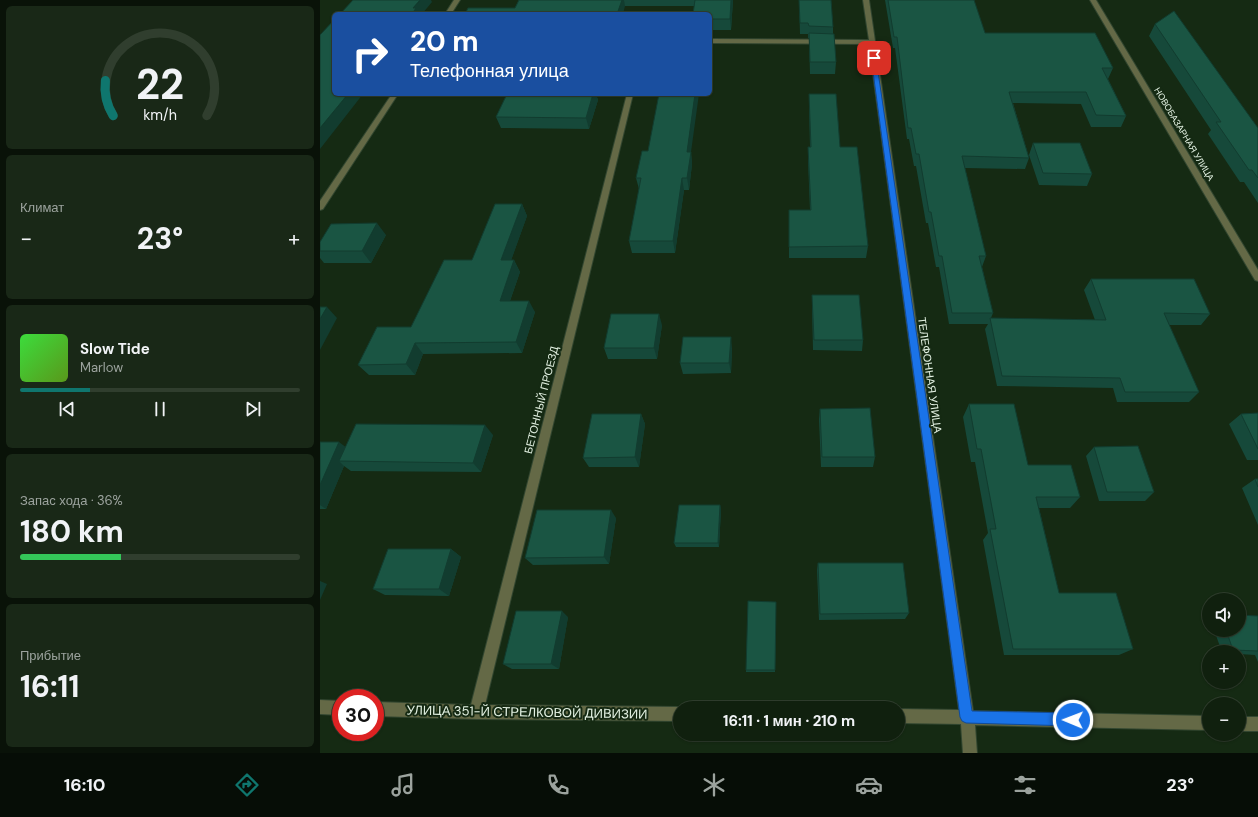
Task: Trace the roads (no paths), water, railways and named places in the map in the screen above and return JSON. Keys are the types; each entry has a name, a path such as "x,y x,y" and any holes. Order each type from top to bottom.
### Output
{"street":[{"path":"449,12 457,0"},
{"name":"ТЕЛЕФОННАЯ УЛИЦА","path":"866,0 970,753"},
{"name":"НОВОБАЗАРНАЯ УЛИЦА","path":"1093,0 1258,278"},
{"path":"712,42 871,42"},
{"path":"320,206 324,196 394,96"},
{"name":"БЕТОННЫЙ ПРОЕЗД","path":"476,712 630,96"},
{"path":"320,707 332,708"},
{"name":"УЛИЦА 351-Й СТРЕЛКОВОЙ ДИВИЗИИ","path":"384,709 476,712 673,714"},
{"path":"905,716 1202,723"},
{"path":"1246,724 1258,724"}]}
